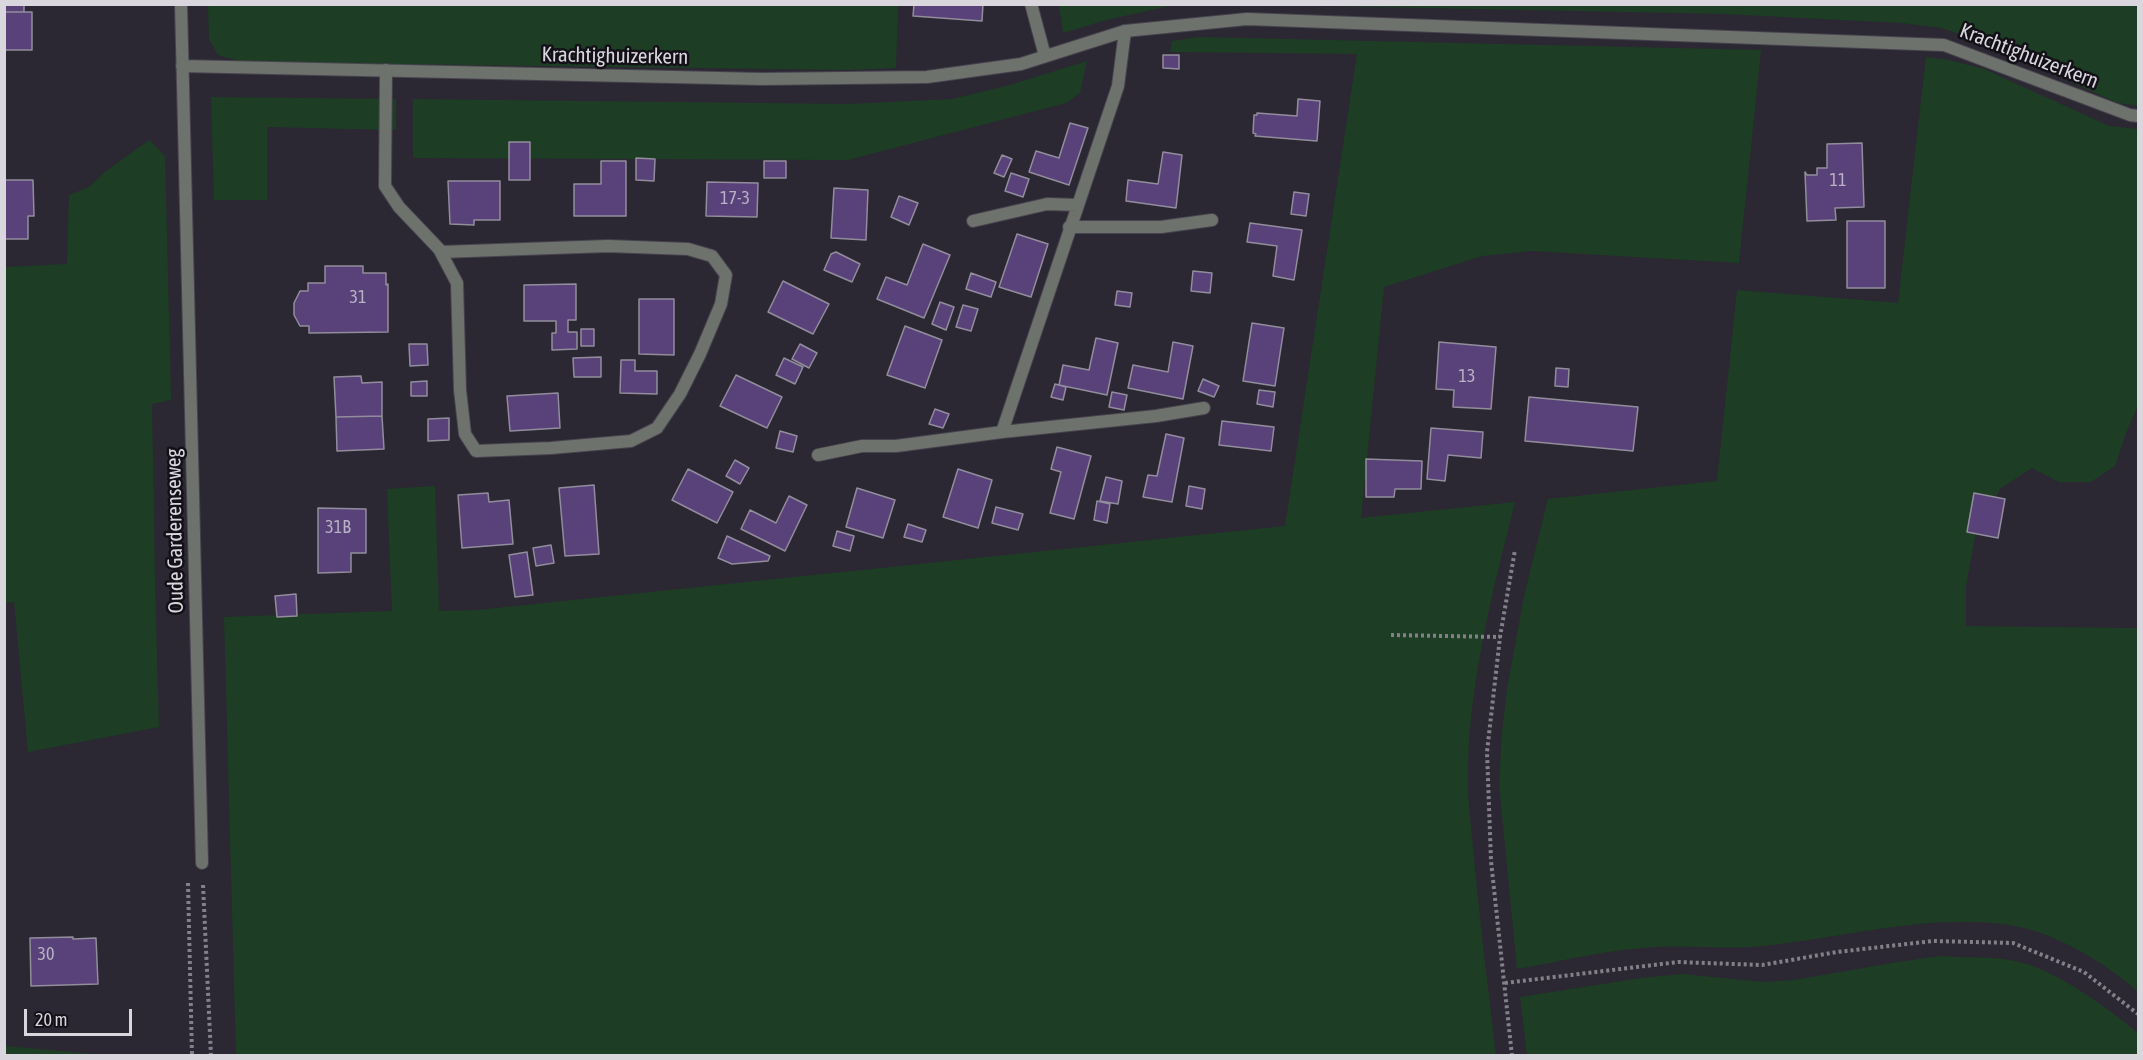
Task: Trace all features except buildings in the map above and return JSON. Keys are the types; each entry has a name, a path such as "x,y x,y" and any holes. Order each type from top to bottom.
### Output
{"street":[{"name":"Oude Garderenseweg","path":"181,4 202,864"},
{"path":"1031,4 1045,56"},
{"name":"Krachtighuizerkern","path":"182,66 751,79 927,78 1021,64 1125,31 1247,19 1944,45 2130,115 2139,116"},
{"path":"1002,432 1118,86 1125,31"},
{"path":"386,70 386,186 399,207 441,252 457,283 460,390 465,434 476,451 551,448 631,441 657,428 680,394 700,354 722,304 726,275 712,256 688,249 608,246 441,252"},
{"path":"973,221 1047,204 1077,205"},
{"path":"1070,227 1161,227 1212,220"},
{"path":"818,455 862,446 896,446 1156,416 1204,408"}],"path":[{"path":"1512,1056 1491,861 1487,752 1500,637 1515,550"},
{"path":"1391,635 1500,637"},
{"path":"202,864 211,1056"},
{"path":"1505,983 1678,962 1762,965 1837,952 1933,941 2013,943 2084,972 2139,1014"}],"green space":[{"path":"1059,4 1184,5 1174,5 1106,20 1063,33"},
{"path":"208,5 898,5 896,68 848,70 244,62 218,55 209,39"},
{"path":"1276,5 2138,5 2138,106 2118,103 1988,45 1942,28 1902,23 1724,14"},
{"path":"1199,37 1761,50 1739,263 1532,251 1482,256 1384,287 1361,518 1515,502 1482,642 1469,748 1470,816 1496,1055 236,1055 224,617 392,611 387,489 435,486 439,611 477,610 1285,526 1357,54 1170,52 1172,41"},
{"path":"1926,57 1984,69 2109,126 2138,129 2138,405 2115,466 2091,482 2059,482 2032,468 2001,488 1977,526 1966,586 1966,626 2138,628 2138,992 2099,962 2067,944 2020,927 1988,923 1921,924 1752,947 1670,946 1627,949 1517,969 1499,784 1502,732 1507,689 1524,596 1548,499 1717,481 1737,290 1898,303"},
{"path":"1087,61 1080,93 1066,103 848,160 413,158 413,99 849,104 952,99 1010,85"},
{"path":"211,97 396,99 396,130 267,127 267,200 214,200"},
{"path":"149,140 165,156 171,400 152,404 159,727 28,752 14,602 4,603 5,267 67,264 69,195 89,187 105,172"},
{"path":"1940,956 2006,959 2030,965 2063,980 2096,1001 2138,1033 2138,1055 1527,1055 1520,997 1641,978 1682,974 1764,982 1794,980"},
{"path":"5,1046 105,1055 5,1055"}]}
